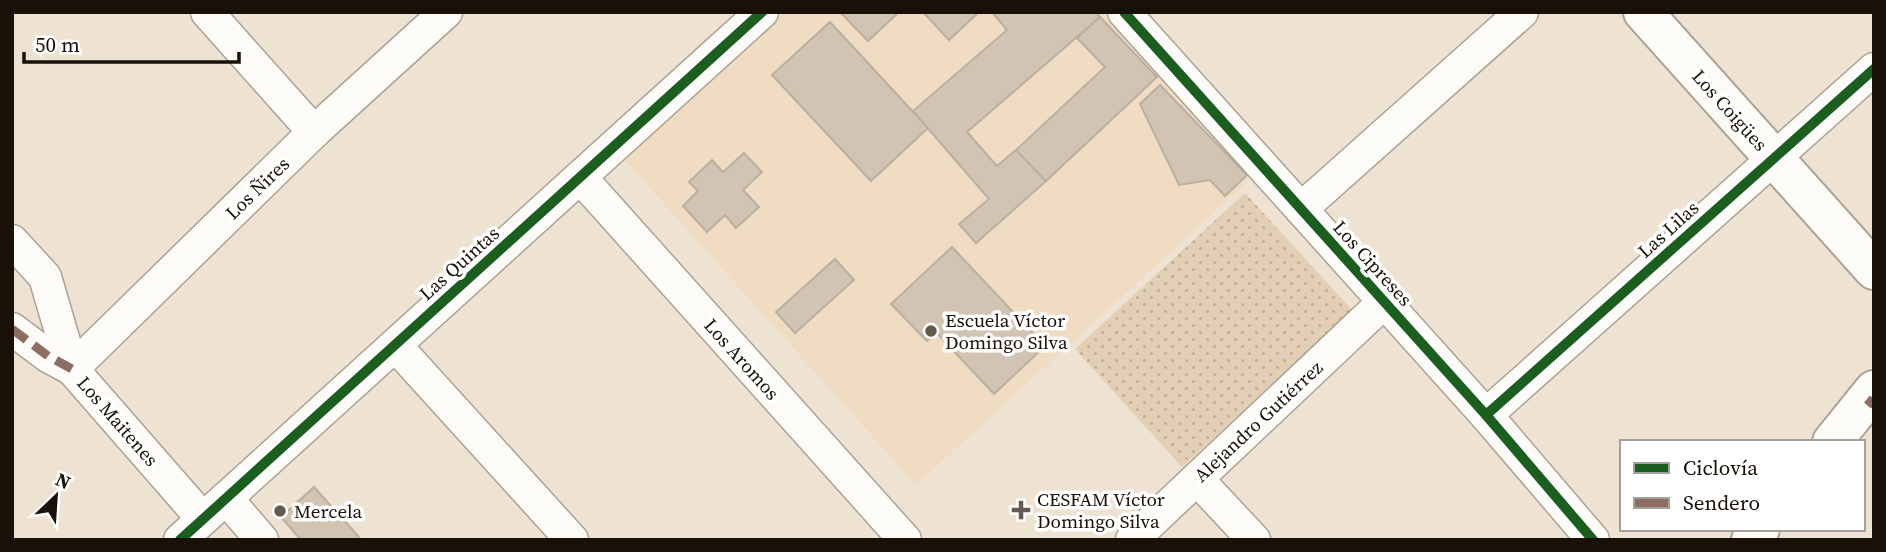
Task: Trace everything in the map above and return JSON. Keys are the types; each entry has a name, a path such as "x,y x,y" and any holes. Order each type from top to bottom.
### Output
{"main road":[{"name":"Los Coigües","path":"1643,12 1874,270"},
{"path":"1834,440 1871,398"}],"street":[{"path":"207,12 314,132"},
{"name":"Los Ñires","path":"72,369 314,132 446,12"},
{"name":"Las Quintas","path":"192,529 762,12"},
{"path":"1301,209 1522,12"},
{"name":"Los Cipreses","path":"1141,18 1301,209 1486,415 1593,540"},
{"name":"Las Lilas","path":"1486,415 1874,69"},
{"name":"Los Aromos","path":"580,177 905,540"},
{"name":"Los Maitenes","path":"12,241 45,277 72,369 192,529"},
{"name":"Alejandro Gutiérrez","path":"1132,540 1384,302"},
{"path":"12,329 48,356 72,369"},
{"path":"395,345 572,540"},
{"path":"1197,479 1254,540"},
{"path":"226,498 262,540"}],"shaded area":[{"name":"Escuela Víctor Domingo Silva","path":"784,12 1101,12 1253,177 916,485 622,157"},
{"path":"1245,193 1353,311 1182,467 1075,349"}],"building":[{"path":"840,12 899,12 868,41"},
{"path":"923,12 979,12 949,40"},
{"path":"992,12 1096,12 1100,17 967,132 997,166 1016,150 1046,181 976,243 959,224 989,199 913,111 1007,30"},
{"path":"1100,17 1157,77 1046,181 1016,150 1105,67 1077,38"},
{"path":"830,22 928,128 871,181 772,75"},
{"path":"1160,85 1247,175 1225,196 1210,180 1179,185 1140,104"},
{"path":"744,153 762,172 743,190 759,207 736,228 725,215 707,232 683,206 698,191 689,182 712,160 723,172"},
{"path":"952,247 1045,346 994,394 936,332 927,341 891,304"},
{"path":"835,259 854,280 795,333 776,312"},
{"path":"314,487 359,537 356,540 301,540 281,517"}],"marked path":[{"path":"12,329 48,356 72,369"},
{"path":"1867,399 1874,405"}],"cycle path":[{"path":"180,540 762,12"},
{"path":"1124,12 1486,415 1593,540"},
{"path":"1486,415 1874,69"}],"place":[{"name":"Escuela Víctor Domingo Silva","path":"931,331"},
{"name":"CESFAM Víctor Domingo Silva","path":"1021,510"},
{"name":"Mercela","path":"280,511"}]}
